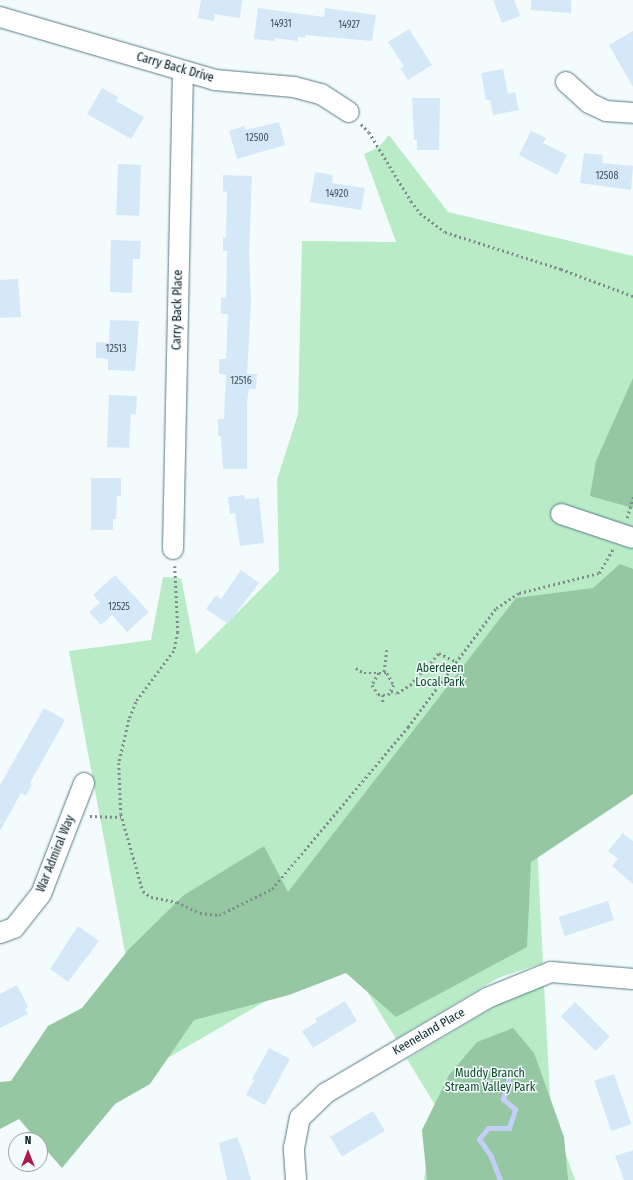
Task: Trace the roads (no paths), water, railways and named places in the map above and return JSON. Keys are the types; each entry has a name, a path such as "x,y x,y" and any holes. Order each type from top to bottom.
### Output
{"street":[{"name":"Carry Back Drive","path":"0,17 183,72 215,80 294,87 321,94 349,112"},
{"name":"Carry Back Place","path":"173,549 183,72"},
{"path":"566,82 589,103 606,111 633,113"},
{"path":"561,514 628,536"},
{"name":"War Admiral Way","path":"0,933 14,928 41,894 84,783"},
{"name":"Keeneland Place","path":"296,1180 294,1148 300,1118 326,1092 488,998 551,972 633,979"}],"waterway":[{"path":"500,1180 491,1156 479,1139 488,1128 509,1128 515,1109 503,1099 509,1077"}],"park label":[{"name":"Aberdeen Local Park","path":"440,676"},
{"name":"Muddy Branch Stream Valley Park","path":"490,1081"}]}
